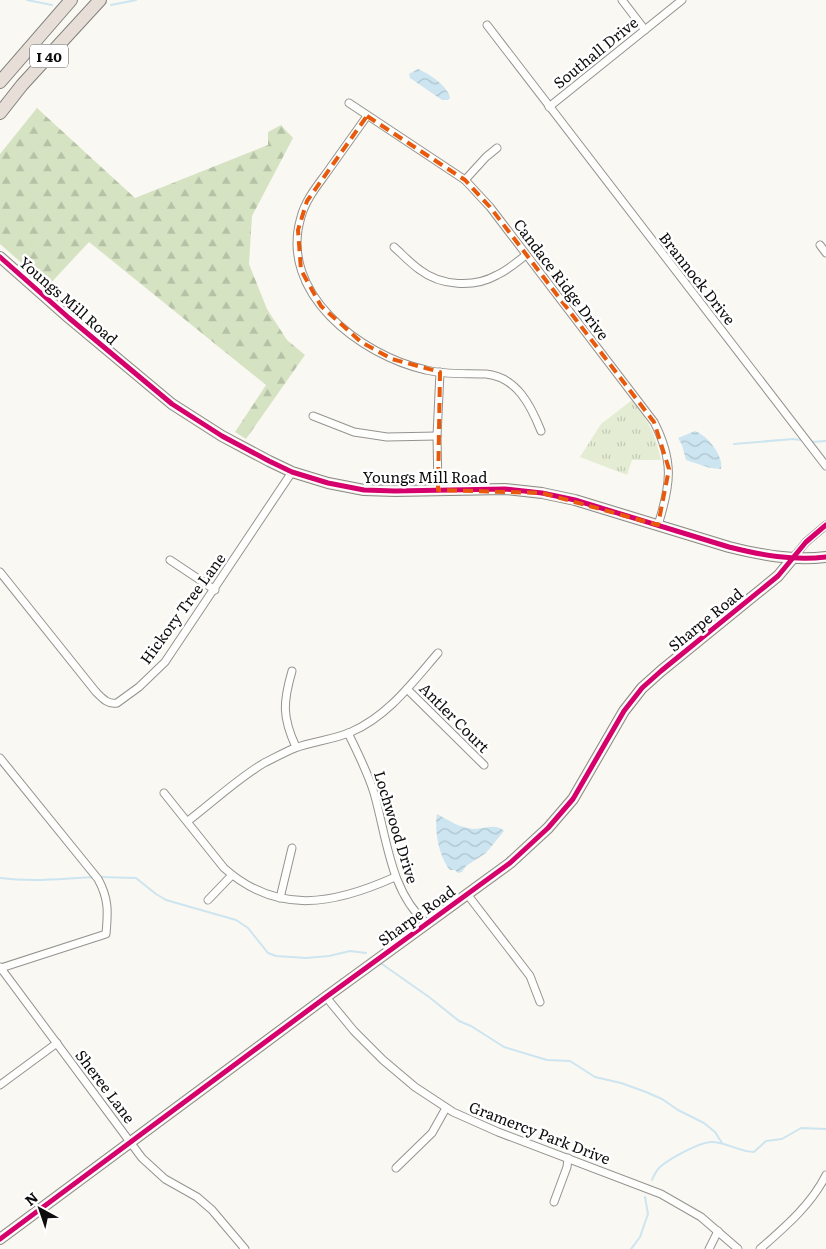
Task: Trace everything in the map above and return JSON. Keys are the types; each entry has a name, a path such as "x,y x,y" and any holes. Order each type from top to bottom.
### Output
{"highway":[{"name":"I 40","path":"0,82 71,0"},
{"name":"I 40","path":"0,113 22,85 100,0"}],"street":[{"path":"622,0 645,30"},
{"name":"Southall Drive","path":"549,107 682,0"},
{"name":"Brannock Drive","path":"487,25 826,466"},
{"name":"Candace Ridge Drive","path":"349,103 465,180 490,207 654,422 661,435 669,469 669,486 658,525"},
{"path":"368,116 307,201 298,230 297,249 301,270 308,287 321,306 335,321 361,342 392,359 426,370 488,374 501,378 514,386 532,408 541,431"},
{"path":"465,180 497,148"},
{"path":"820,245 826,253"},
{"path":"394,247 429,276 461,284 480,282 497,276 526,256"},
{"name":"Youngs Mill Road","path":"0,257 63,313 172,404 222,436 292,472 328,484 364,490 505,489 542,493 575,500 729,548 772,557 826,557"},
{"path":"438,490 440,372"},
{"path":"313,416 354,432 387,437 438,436"},
{"name":"Hickory Tree Lane","path":"0,572 96,692 113,704 121,701 165,662 215,590 292,472"},
{"path":"793,558 806,542 826,525"},
{"name":"Sharpe Road","path":"0,1239 426,923 510,863 535,842 561,814 587,777 624,711 642,688 661,670 778,576 793,558"},
{"path":"170,560 215,590"},
{"path":"188,821 251,772 296,747 348,733 368,724 385,711 407,689 438,653"},
{"path":"292,670 285,693 285,714 286,725 296,747"},
{"name":"Antler Court","path":"407,689 484,765"},
{"name":"Lochwood Drive","path":"348,733 370,780 395,876 408,903 426,923"},
{"path":"0,758 98,879 106,896 108,909 106,934 0,968"},
{"path":"164,793 215,857 232,875 257,890 296,901 328,900 361,890 395,876"},
{"path":"280,898 292,848"},
{"path":"208,900 232,875"},
{"path":"467,894 530,976 540,1002"},
{"name":"Sheree Lane","path":"0,968 152,1169 196,1197 212,1210 245,1249"},
{"name":"Gramercy Park Drive","path":"326,997 354,1031 383,1060 415,1087 446,1108 490,1129 661,1194 689,1209 738,1249"},
{"path":"0,1085 57,1043"},
{"path":"396,1168 432,1132 446,1108"},
{"path":"554,1202 567,1167 568,1158"},
{"path":"760,1249 792,1221 826,1175"},
{"path":"709,1249 718,1231"}],"highlighted area":[{"path":"367,116 465,180 490,207 654,422 669,469 658,525 542,493 438,490 440,372 392,359 361,342 321,306 301,270 298,230 307,201"}],"green space":[{"path":"37,108 135,198 268,145 268,132 281,125 293,138 252,216 249,264 267,309 287,340 305,355 246,439 235,432 266,385 89,242 48,286 0,244 0,154"},
{"path":"632,400 651,428 661,460 632,460 627,475 580,457 601,424"}],"water":[{"path":"418,69 442,85 450,98 442,100 410,78 409,74"},
{"path":"695,431 705,437 714,447 720,458 721,469 710,468 686,460 678,438"},
{"path":"437,814 464,827 474,829 498,827 504,831 486,853 466,866 462,872 458,873 455,870 450,870 440,851 437,835"}],"waterway":[{"path":"27,0 52,5"},
{"path":"111,5 136,0"},
{"path":"734,444 801,440"},
{"path":"811,442 826,441"},
{"path":"0,878 36,880 95,877"},
{"path":"100,877 136,878 166,900 236,920 248,928 268,953 276,956 306,958 329,956 350,951 366,953"},
{"path":"382,964 459,1021 471,1026 504,1047 547,1060 570,1061 595,1077 621,1083 662,1099 678,1110 704,1123 715,1132 722,1143"},
{"path":"652,1180 657,1170 664,1164 701,1144 713,1142 754,1152 766,1141 782,1139 801,1128 826,1129"},
{"path":"631,1249 640,1237 648,1214 645,1197"}],"cycle path":[{"path":"0,257 69,318 172,404 222,436 292,472 328,483 364,490 505,489 542,493 575,500 741,550 789,558 826,557"},
{"path":"0,1239 510,863 548,828 573,799 624,711 642,688 778,576 806,542 826,525"}]}
